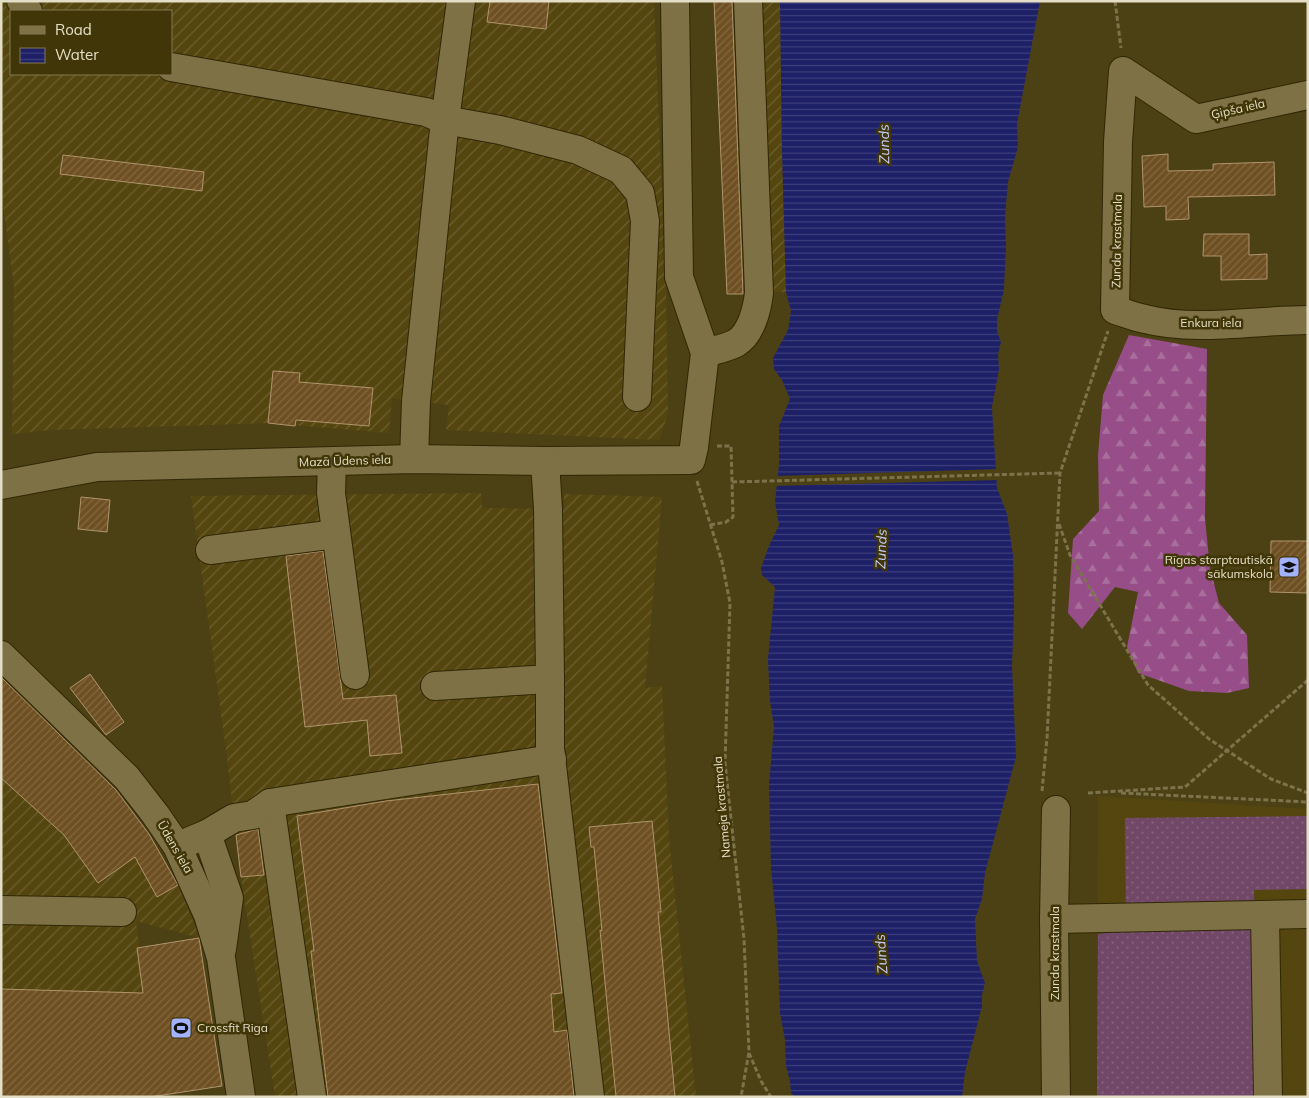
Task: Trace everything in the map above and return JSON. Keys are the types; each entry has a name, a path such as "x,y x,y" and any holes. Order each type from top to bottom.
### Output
{"street":[{"path":"414,460 416,401 445,120 461,1"},
{"path":"675,1 679,277 705,353 691,460"},
{"path":"705,353 737,342 751,326 757,308 758,284 748,1"},
{"path":"172,67 426,112 445,120 500,130 578,150 621,170 640,193 645,221 637,397"},
{"name":"Ģipša iela","path":"1123,71 1196,119 1308,95"},
{"name":"Zunda krastmala","path":"1115,310 1118,142 1123,71"},
{"name":"Enkura iela","path":"1115,310 1145,320 1174,324 1230,325 1275,320 1308,320"},
{"name":"Mazā Ūdens iela","path":"1,485 97,467 414,460 691,460"},
{"path":"545,461 548,509 552,759 590,1097"},
{"path":"332,462 330,493 355,675"},
{"path":"210,550 336,534"},
{"name":"Ūdens iela","path":"1,655 127,778 177,846 208,915 221,958 241,1097"},
{"path":"435,686 550,679"},
{"path":"177,846 207,834 234,818 253,815 270,803 552,759"},
{"path":"270,803 312,1097"},
{"name":"Zunda krastmala","path":"1049,803 1054,920 1056,1097"},
{"path":"207,834 229,898 221,958"},
{"path":"1,910 122,912"},
{"path":"1054,920 1308,914"},
{"path":"1265,915 1268,1097"}],"path":[{"path":"1115,1 1123,71"},
{"path":"1049,803 1046,738 1060,473 1115,310"},
{"path":"710,525 726,522 733,517 734,482 731,446"},
{"name":"Nameja krastmala","path":"691,460 722,562 730,602 725,763 744,939 749,1052 741,1097"},
{"path":"734,482 1060,473"},
{"path":"1057,520 1070,555 1148,685 1209,739 1271,779 1308,793"},
{"path":"1088,793 1185,788 1308,680"},
{"path":"1103,792 1308,802"},
{"path":"749,1052 771,1097"}],"shaded area":[{"path":"1,1 654,1 666,295 668,414 659,440 446,430 449,405 392,398 389,433 268,423 51,430 12,434 14,287 3,204 1,204"},
{"path":"714,1 780,1 786,292 727,294"},
{"path":"481,493 482,508 564,509 564,494 662,497 645,688 662,686 669,838 696,1097 275,1097 241,877 226,750 191,496"},
{"path":"1,677 117,791 149,834 178,885 200,938 136,921 158,1097 1,1097"},
{"path":"1098,796 1308,809 1308,1097 1097,1097"},
{"path":"1308,816 1308,889 1254,890 1257,1097 1097,1097 1098,934 1126,931 1125,818"}],"green space":[{"path":"1129,335 1207,349 1205,519 1210,568 1219,603 1247,635 1249,688 1227,693 1189,691 1138,673 1127,647 1138,592 1115,587 1082,629 1068,613 1073,539 1099,511 1098,455 1103,395"}],"water":[{"name":"Zunds","path":"780,1 1040,1 1017,124 1018,147 1008,182 1005,216 1004,289 997,320 997,331 1001,342 998,354 999,369 992,407 997,488 1007,514 1013,555 1012,666 1016,757 985,873 982,899 975,919 977,961 985,983 982,1006 965,1072 962,1097 795,1097 791,1093 786,1066 785,1040 780,1013 777,929 771,868 769,785 774,727 770,701 768,659 775,587 762,575 761,568 779,525 775,502 779,464 779,426 790,399 782,380 774,369 773,358 788,330 791,311 786,292"}],"pier":[{"path":"999,469 999,480 774,486 775,476"}],"building":[{"path":"490,1 549,1 546,29 487,22"},
{"path":"714,1 732,1 743,294 727,294"},
{"path":"1168,154 1168,171 1213,170 1213,164 1274,162 1275,195 1188,197 1189,219 1166,220 1166,206 1144,207 1142,156"},
{"path":"63,155 204,172 202,191 60,174"},
{"path":"1204,234 1249,234 1249,255 1267,254 1267,279 1221,280 1221,256 1203,256"},
{"path":"273,371 300,373 299,382 373,388 369,426 296,420 295,426 268,423"},
{"path":"81,497 110,500 107,532 78,529"},
{"name":"Rīgas starptautiskā sākumskola","path":"1271,541 1308,541 1308,593 1270,592"},
{"path":"323,551 343,699 396,695 402,753 370,756 367,720 305,727 286,556"},
{"path":"90,674 124,722 106,735 70,688"},
{"path":"1,677 116,790 149,834 178,885 157,897 135,857 98,883 64,835 1,778"},
{"path":"538,784 562,993 551,994 554,1032 567,1030 574,1097 328,1097 311,951 314,951 297,816 386,801"},
{"path":"652,821 661,912 658,912 675,1097 616,1097 594,847 591,847 589,827"},
{"path":"258,829 264,875 241,877 236,835"},
{"path":"199,938 222,1086 150,1097 1,1097 1,989 143,993 137,948"}],"place":[{"name":"Rīgas starptautiskā sākumskola","path":"1289,567"},
{"name":"Crossfit Riga","path":"181,1028"}]}
